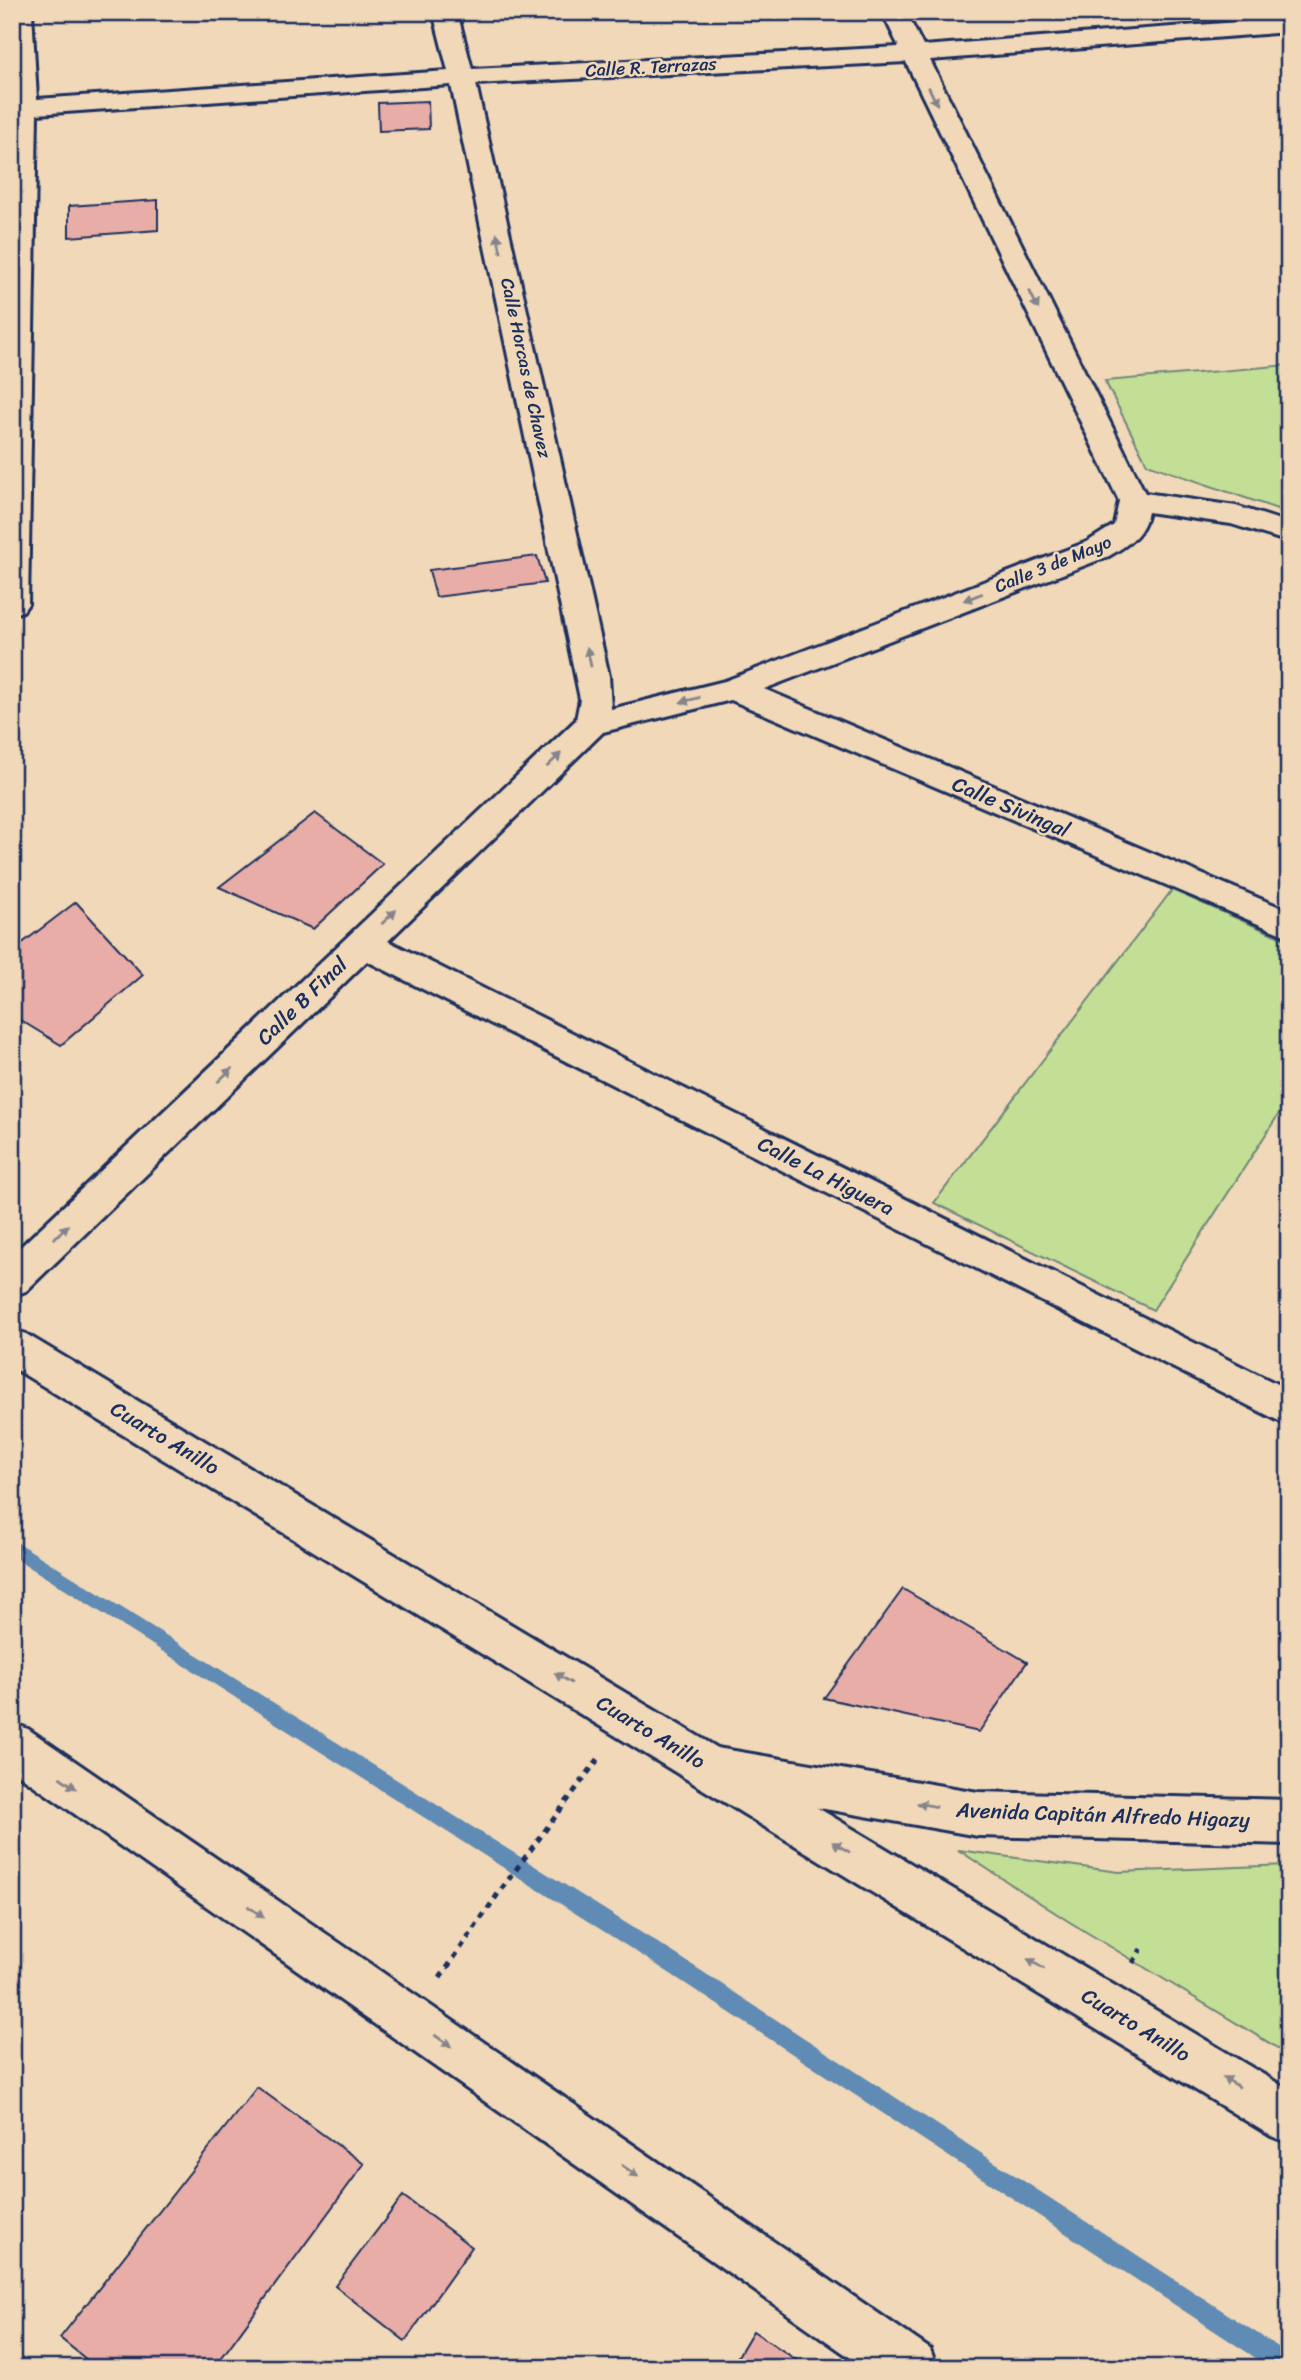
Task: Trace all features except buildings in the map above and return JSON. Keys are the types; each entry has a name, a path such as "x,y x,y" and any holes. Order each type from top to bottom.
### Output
{"main road":[{"path":"12,604 20,12"},
{"name":"Calle Horcas de Chavez","path":"445,12 462,77 593,676 596,699 592,724"},
{"path":"894,12 912,54 1133,501 1225,513 1289,533"},
{"name":"Calle R. Terrazas","path":"18,108 462,77 912,54 1289,25"},
{"name":"Calle 3 de Mayo","path":"592,724 734,689 1098,549 1122,536 1132,522 1133,501"},
{"name":"Calle Sivingal","path":"734,689 1289,925"},
{"name":"Calle B Final","path":"12,1280 592,724"},
{"name":"Calle La Higuera","path":"362,943 1289,1409"},
{"name":"Cuarto Anillo","path":"12,1346 1289,2118"},
{"path":"12,1744 911,2368"},
{"name":"Avenida Capitán Alfredo Higazy","path":"710,1768 978,1814 1289,1822"}],"path":[{"path":"412,2020 500,1891 629,1718"}],"green space":[{"path":"1289,365 1289,513 1147,464 1105,381"},
{"path":"1172,890 1289,941 1289,1098 1153,1310 934,1203"},
{"path":"958,1850 1119,1872 1289,1865 1289,2055 1068,1921"}],"waterway":[{"path":"12,1547 670,1962 1289,2367"}]}
